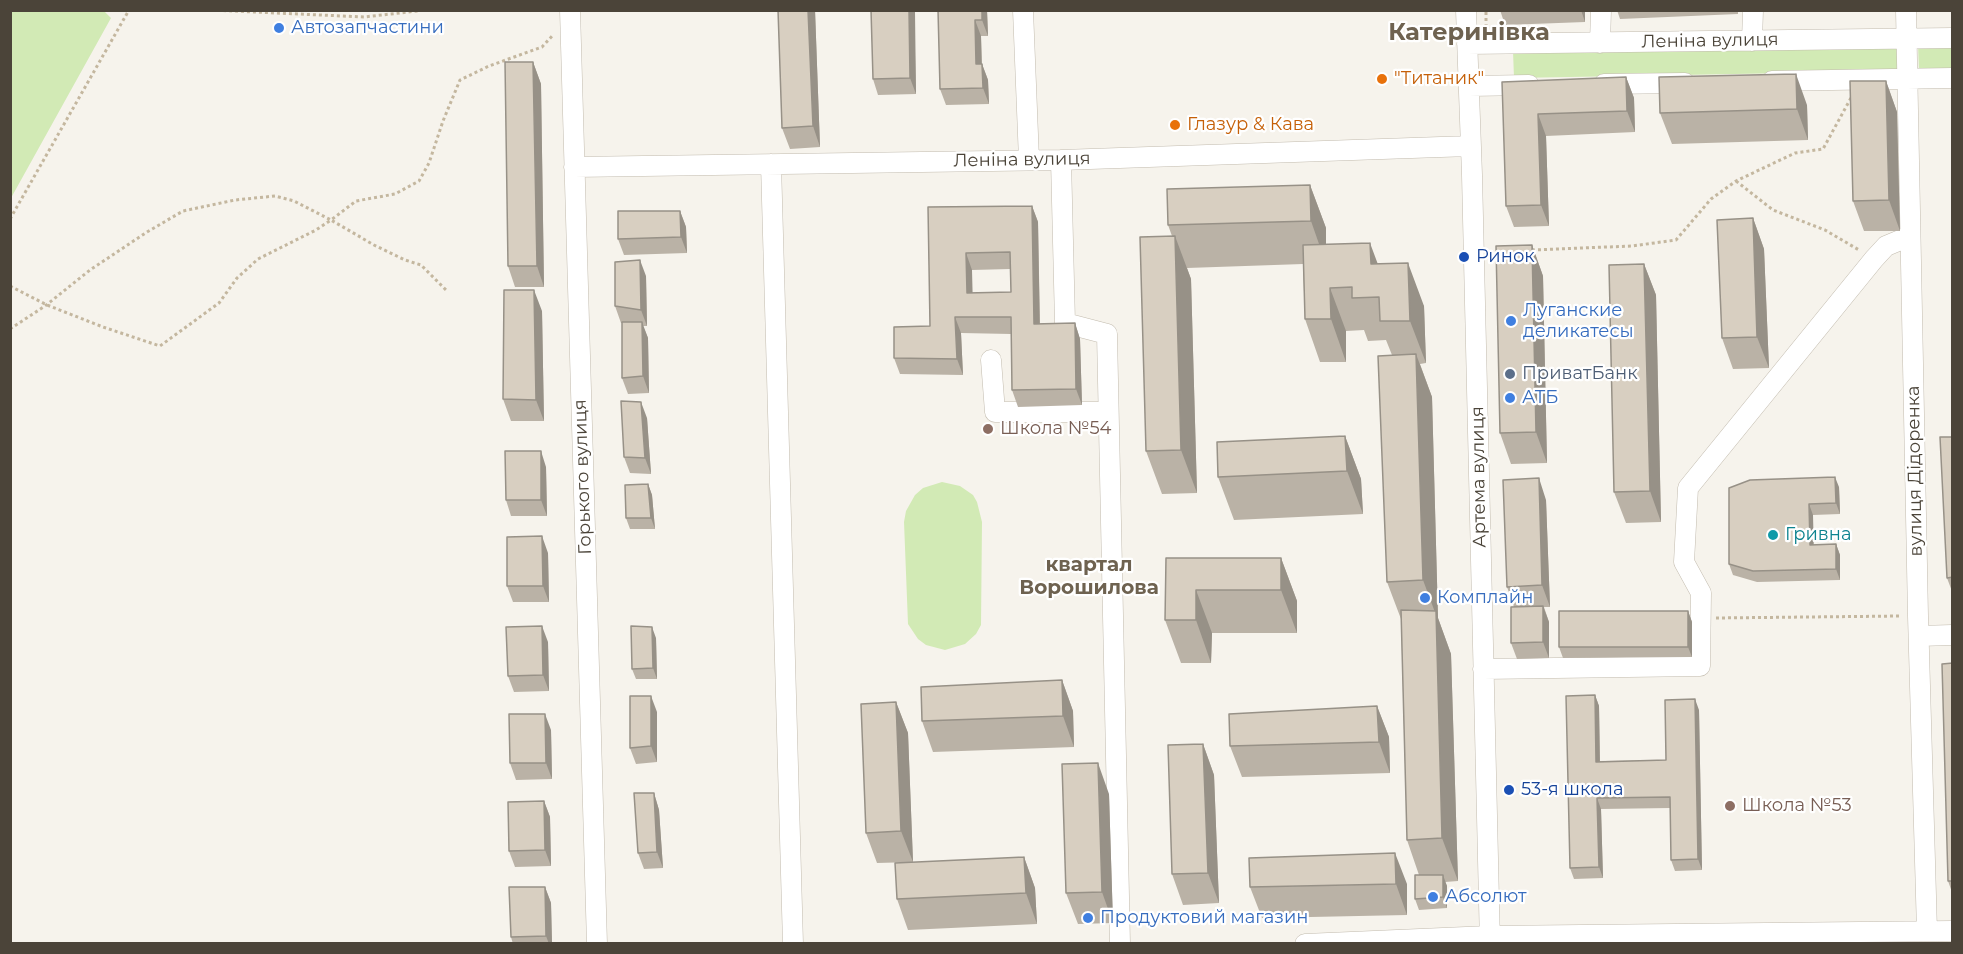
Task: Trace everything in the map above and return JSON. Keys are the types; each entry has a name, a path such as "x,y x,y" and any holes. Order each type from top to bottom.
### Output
{"street":[{"name":"Горького вулиця","path":"570,10 597,944"},
{"path":"1023,10 1029,160"},
{"name":"Артема вулиця","path":"1466,10 1489,940"},
{"path":"1600,10 1600,43"},
{"path":"1752,41 1753,10"},
{"name":"вулиця Дідоренка","path":"1906,10 1918,636 1927,931"},
{"name":"Леніна вулиця","path":"1467,44 1953,38"},
{"path":"1754,82 1953,78"},
{"path":"1588,84 1707,82"},
{"path":"1469,86 1552,85"},
{"name":"Леніна вулиця","path":"574,167 1060,160 1470,146"},
{"path":"1060,160 1065,323 1107,334 1120,944"},
{"path":"771,164 793,944"},
{"path":"1483,669 1700,666 1701,592 1684,562 1688,488 1874,259 1886,246 1910,236"},
{"path":"991,360 995,412 1107,412"},
{"path":"1918,636 1953,635"},
{"path":"1305,944 1953,932"}],"path":[{"path":"10,219 129,10"},
{"path":"211,10 364,17 426,10"},
{"path":"10,286 104,327 160,346 219,303 237,278 258,259 316,230 356,201 395,194 419,182 429,163 460,80 489,66 542,47 558,29"},
{"path":"1529,250 1632,246 1676,240 1711,199 1736,181 1795,153 1823,149 1861,80"},
{"path":"1736,181 1773,210 1825,230 1874,259"},
{"path":"10,329 47,304 90,270 183,211 235,200 275,196 294,201 374,245 421,265 448,292"},
{"path":"1700,618 1918,616"}],"green space":[{"path":"11,10 104,11 111,18 11,198"},
{"path":"1900,44 1900,71 1514,78 1513,51"},
{"path":"1918,44 1952,44 1952,70 1919,71"},
{"path":"942,482 960,486 973,495 982,522 981,625 976,634 965,644 945,650 926,645 918,639 908,624 904,522 906,511 915,495 923,488"}],"building":[{"path":"778,10 808,10 813,126 782,128"},
{"path":"871,10 909,10 910,78 873,79"},
{"path":"938,10 982,10 982,20 975,20 976,64 982,64 983,88 940,89"},
{"path":"505,62 533,62 537,266 508,266"},
{"path":"1796,74 1797,109 1660,113 1659,77"},
{"path":"1626,77 1627,111 1538,114 1541,205 1506,206 1502,82"},
{"path":"1850,81 1886,81 1889,200 1853,201"},
{"path":"1310,185 1311,221 1168,225 1167,189"},
{"path":"1032,206 1034,324 1075,323 1076,389 1012,390 1011,317 955,317 957,359 894,358 894,327 930,326 928,207","holes":["1010,252 1011,292 967,293 966,253"]},
{"path":"618,211 680,211 681,237 618,239"},
{"path":"1753,218 1757,337 1722,338 1717,220"},
{"path":"1175,236 1181,450 1146,451 1140,237"},
{"path":"1370,243 1371,264 1408,263 1410,321 1380,321 1379,297 1352,298 1352,287 1330,288 1331,319 1305,319 1303,245"},
{"path":"1532,245 1536,432 1500,433 1496,246"},
{"path":"640,260 641,310 615,306 615,262"},
{"path":"1644,264 1650,491 1614,492 1609,265"},
{"path":"504,290 534,290 536,400 503,399"},
{"path":"622,322 642,322 643,376 622,378"},
{"path":"1416,354 1423,580 1387,582 1378,356"},
{"path":"621,401 641,402 645,458 624,457"},
{"path":"1345,436 1347,471 1218,477 1217,442"},
{"path":"1940,437 1953,437 1953,577 1947,578"},
{"path":"505,451 541,451 541,500 506,500"},
{"name":"Гривна","path":"1835,477 1836,503 1809,504 1810,545 1836,544 1836,569 1753,571 1729,564 1729,488 1750,480"},
{"path":"1539,478 1542,585 1507,587 1503,480"},
{"path":"648,484 651,518 626,518 625,485"},
{"path":"542,536 543,586 507,586 507,537"},
{"path":"1166,558 1281,558 1281,590 1196,590 1196,620 1165,620"},
{"path":"1543,606 1543,642 1511,643 1511,607"},
{"path":"1401,610 1436,611 1442,838 1407,840"},
{"path":"1559,611 1688,611 1688,647 1559,647"},
{"path":"542,626 543,675 508,676 506,627"},
{"path":"631,626 652,627 653,668 632,669"},
{"path":"1953,663 1953,881 1948,881 1942,664"},
{"path":"1062,680 1063,716 922,721 921,687"},
{"path":"1595,695 1596,762 1666,760 1665,700 1695,699 1698,859 1671,860 1670,797 1597,798 1599,867 1570,868 1566,696"},
{"path":"630,696 651,696 651,746 630,748"},
{"path":"896,702 901,831 866,833 861,704"},
{"path":"1377,706 1379,742 1230,746 1229,714"},
{"path":"509,714 545,714 546,763 510,763"},
{"path":"1203,744 1208,873 1172,874 1168,745"},
{"path":"1098,763 1102,892 1066,893 1062,764"},
{"path":"634,793 654,793 657,852 638,853"},
{"path":"544,801 545,850 509,851 508,802"},
{"path":"1395,853 1396,884 1250,887 1249,858"},
{"path":"1024,857 1026,893 897,899 895,863"},
{"path":"1415,875 1443,875 1443,897 1415,899"},
{"path":"509,887 545,887 546,936 511,937"}],"place":[{"name":"Автозапчастини","path":"279,28"},
{"name":"\"Титаник\"","path":"1382,79"},
{"name":"Глазур & Кава","path":"1175,125"},
{"name":"Ринок","path":"1464,257"},
{"name":"Луганские деликатесы","path":"1511,321"},
{"name":"ПриватБанк","path":"1510,374"},
{"name":"АТБ","path":"1510,398"},
{"name":"Школа №54","path":"988,429"},
{"name":"Гривна","path":"1773,535"},
{"name":"Комплайн","path":"1425,598"},
{"name":"53-я школа","path":"1509,790"},
{"name":"Школа №53","path":"1730,806"},
{"name":"Абсолют","path":"1433,897"},
{"name":"Продуктовий магазин","path":"1088,918"}],"district":[{"name":"Катеринівка","path":"1469,33"},
{"name":"квартал Ворошилова","path":"1089,576"}]}
